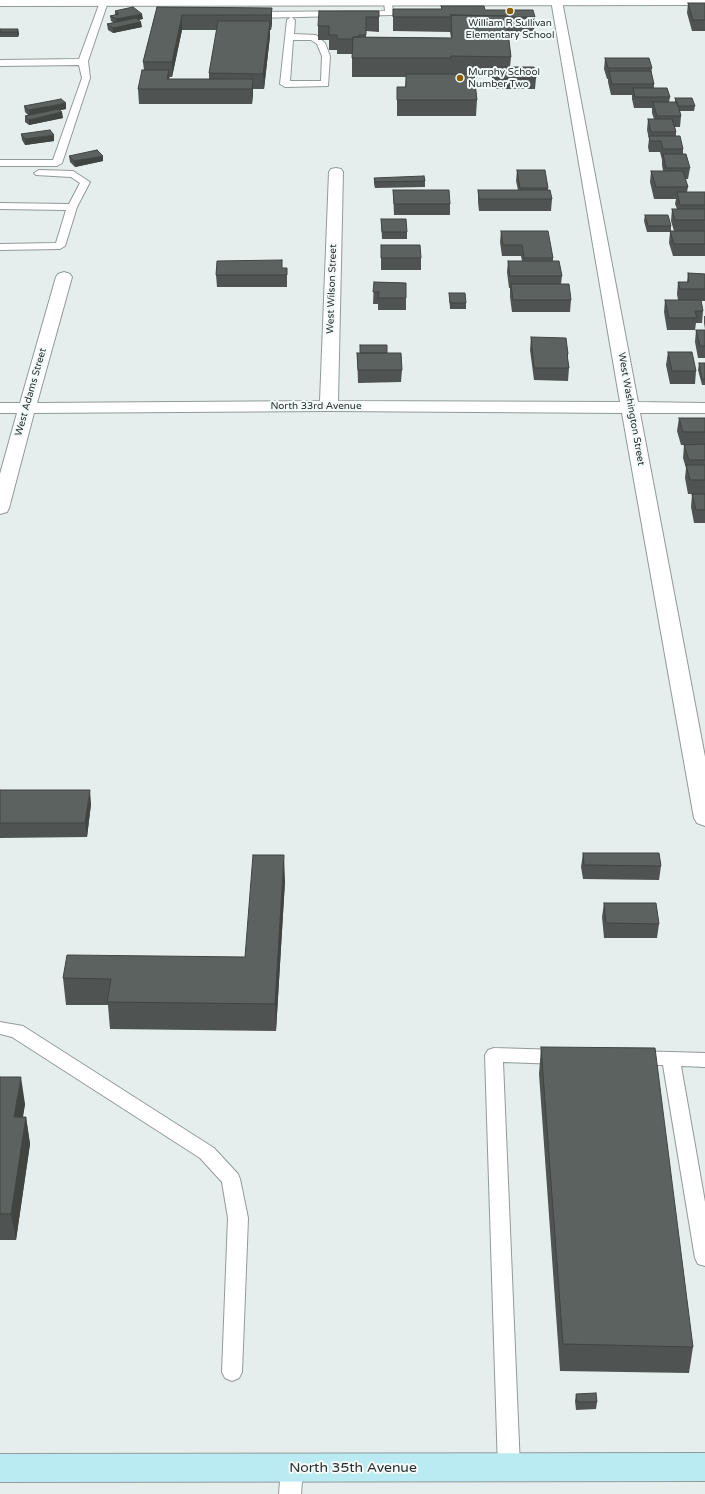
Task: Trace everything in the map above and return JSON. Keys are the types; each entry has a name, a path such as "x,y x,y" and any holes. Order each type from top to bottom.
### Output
{"main road":[{"name":"North 35th Avenue","path":"0,1468 291,1481 509,1468 705,1467"}],"street":[{"path":"0,2 104,2 172,5 388,8 598,0 705,1"},
{"name":"West Washington Street","path":"556,1 705,818"},
{"name":"West Wilson Street","path":"328,406 336,172"},
{"name":"West Adams Street","path":"0,508 26,408 64,277"},
{"name":"North 33rd Avenue","path":"0,408 328,406 705,408"}],"lane":[{"path":"0,163 57,163 86,78 84,62 104,2"},
{"path":"239,15 278,15 388,8 386,18 369,22 291,20 278,15"},
{"path":"289,37 313,37 321,43 326,56 325,84 286,84 289,37 291,20"},
{"path":"0,63 84,62"},
{"path":"0,172 73,174 85,182 72,207 60,246 0,247"},
{"path":"0,206 72,207"},
{"path":"0,1028 17,1031 207,1153 231,1179 238,1218 232,1372"},
{"path":"509,1468 494,1055 578,1057"},
{"path":"617,1058 705,1060"},
{"path":"671,1059 705,1258"}],"building":[{"path":"688,3 705,3 705,20 693,20"},
{"path":"441,6 484,6 485,10 533,10 535,17 451,15 451,17 393,17 393,9 442,9"},
{"path":"133,7 142,14 116,19 110,16 119,14 115,11"},
{"path":"157,7 272,8 271,15 182,15 172,62 143,62"},
{"path":"319,11 379,11 379,17 366,17 366,35 359,35 359,37 353,37 353,39 337,39 337,35 329,35 329,26 318,26"},
{"path":"451,15 506,16 511,57 451,56 451,58 352,58 353,37 452,38"},
{"path":"136,18 141,22 113,28 107,24"},
{"path":"218,21 270,21 263,74 209,73"},
{"path":"0,29 18,29 17,32 0,32"},
{"path":"605,58 649,58 652,68 608,68"},
{"path":"492,67 534,67 536,78 493,78"},
{"path":"142,70 169,70 167,79 253,79 252,89 138,89"},
{"path":"609,71 651,71 654,84 612,84"},
{"path":"406,74 474,74 477,100 397,100 397,87 406,87"},
{"path":"633,88 667,88 670,97 635,97"},
{"path":"675,98 692,98 695,106 678,106"},
{"path":"61,99 66,103 29,110 24,106"},
{"path":"653,102 677,102 681,116 657,116"},
{"path":"58,109 62,112 29,120 25,116"},
{"path":"648,119 672,119 676,132 651,132"},
{"path":"50,130 54,135 25,139 21,134"},
{"path":"649,136 680,136 683,149 663,149 661,141 650,141"},
{"path":"97,150 103,156 74,161 69,156"},
{"path":"663,154 686,154 690,168 666,168"},
{"path":"517,170 545,170 548,188 520,188"},
{"path":"651,171 683,171 688,187 656,187"},
{"path":"424,176 425,181 375,182 374,178"},
{"path":"393,190 449,190 450,204 394,204"},
{"path":"478,190 550,190 552,199 479,199"},
{"path":"677,192 705,192 705,205 680,205"},
{"path":"672,209 705,209 705,220 675,220"},
{"path":"645,215 668,215 671,226 648,226"},
{"path":"381,219 406,219 407,232 382,232"},
{"path":"501,231 548,231 553,258 524,258 522,245 503,245"},
{"path":"670,231 705,231 705,244 674,244"},
{"path":"381,245 420,245 421,258 381,258"},
{"path":"282,260 282,268 287,268 287,275 216,275 217,261"},
{"path":"508,261 559,261 562,276 510,276"},
{"path":"688,273 705,274 705,289 680,289 678,282 689,282"},
{"path":"374,282 406,283 406,298 378,298 379,292 373,292"},
{"path":"511,284 569,284 571,300 513,300"},
{"path":"449,293 465,293 466,303 450,303"},
{"path":"665,300 701,300 703,311 695,311 697,318 669,318"},
{"path":"696,330 705,330 705,346 700,346"},
{"path":"531,337 566,338 569,368 534,368"},
{"path":"360,345 387,345 387,353 360,353"},
{"path":"668,352 692,352 696,371 672,371"},
{"path":"357,353 401,353 402,370 358,370"},
{"path":"699,363 705,363 705,379 702,379"},
{"path":"679,418 705,418 705,432 683,432"},
{"path":"705,444 705,460 689,460 684,445"},
{"path":"686,465 705,465 705,480 690,480"},
{"path":"692,494 705,494 705,510 696,510"},
{"path":"0,790 90,790 85,823 0,823"},
{"path":"583,853 659,853 661,866 584,865"},
{"path":"253,855 284,855 275,1004 107,1002 111,979 63,978 67,955 245,957"},
{"path":"604,903 656,903 659,924 606,923"},
{"path":"541,1047 655,1048 693,1347 563,1344"},
{"path":"0,1077 21,1077 14,1117 26,1117 11,1214 0,1214"},
{"path":"596,1393 597,1402 577,1402 576,1394"}],"place":[{"name":"William R Sullivan Elementary School","path":"510,11"},
{"name":"Murphy School Number Two","path":"460,78"}]}
